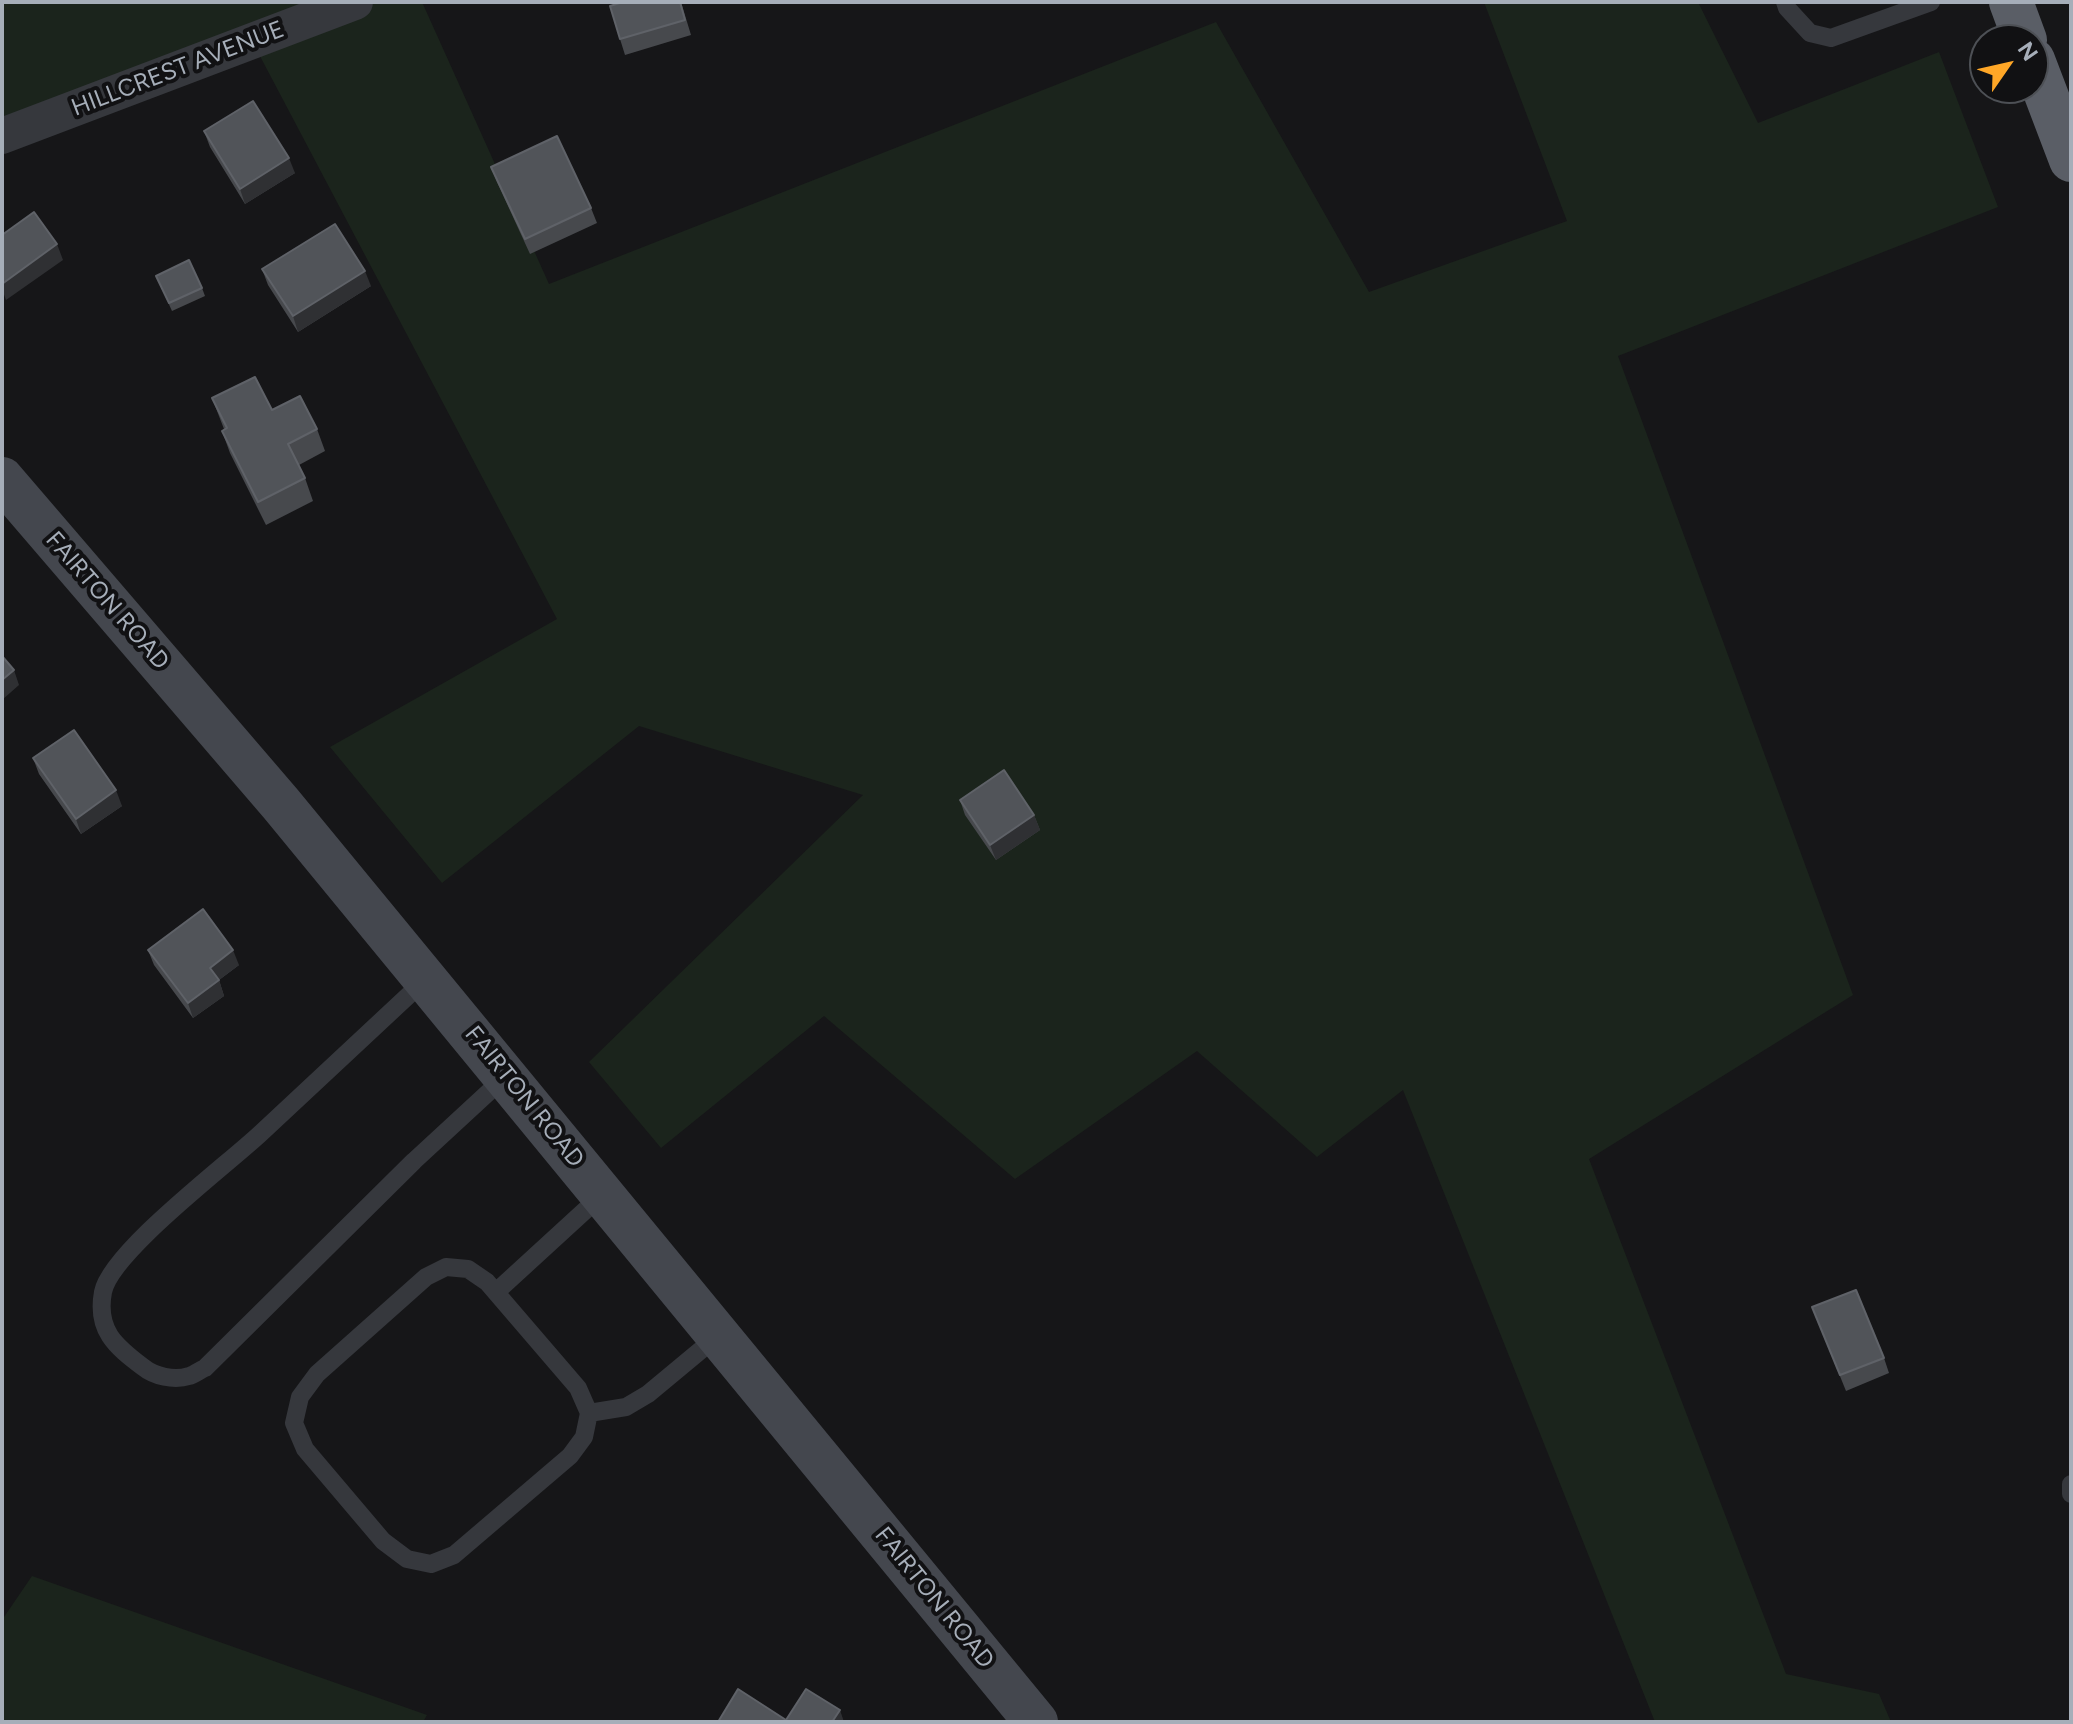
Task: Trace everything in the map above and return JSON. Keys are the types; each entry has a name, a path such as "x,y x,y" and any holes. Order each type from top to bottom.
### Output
{"highway":[{"path":"2011,2 2019,24"},
{"path":"2049,102 2071,160"}],"main road":[{"name":"FAIRTON ROAD","path":"2,479 271,791 1036,1722"}],"street":[{"name":"HILLCREST AVENUE","path":"2,136 355,2"}],"lane":[{"path":"1785,2 1810,33 1831,38 1931,2"},
{"path":"426,979 124,1257 107,1279 103,1292 101,1318 108,1335 150,1372 173,1378 189,1376 205,1368 414,1161 507,1076"},
{"path":"496,1292 603,1193"},
{"path":"446,1267 468,1269 496,1292 578,1388 589,1413 584,1437 570,1456 454,1555 431,1564 407,1559 383,1541 305,1449 294,1423 300,1397 317,1374 426,1277 446,1267"},
{"path":"589,1413 626,1407 648,1394 719,1335"},
{"path":"2071,1484 2071,1494"}],"shaded area":[{"path":"2,2 422,2 549,284 1216,22 1369,292 1567,221 1484,2 1698,2 1758,123 1939,52 1998,207 1618,356 1853,995 1589,1159 1786,1674 1879,1694 1891,1722 1655,1722 1403,1090 1317,1157 1197,1051 1015,1179 824,1016 661,1148 589,1062 863,795 639,726 442,883 330,747 557,619 252,41 2,135"},
{"path":"32,1576 427,1715 423,1722 2,1722 2,1620"}],"building":[{"path":"623,2 680,2 685,20 620,39 610,6"},
{"path":"253,101 289,158 240,189 204,131"},
{"path":"557,136 591,208 525,239 491,167"},
{"path":"34,212 57,244 2,284 2,235"},
{"path":"335,224 365,271 293,316 262,269"},
{"path":"189,260 202,288 169,303 156,276"},
{"path":"255,377 272,410 300,396 317,429 288,444 305,478 258,502 222,431 227,428 212,398"},
{"path":"2,656 14,670 2,680"},
{"path":"74,730 116,790 76,819 33,758"},
{"path":"1004,770 1034,815 990,845 960,800"},
{"path":"203,909 233,950 210,968 219,980 188,1003 148,950"},
{"path":"1856,1290 1884,1358 1840,1375 1812,1307"},
{"path":"738,1689 786,1720 806,1689 840,1710 832,1722 718,1722"}]}
